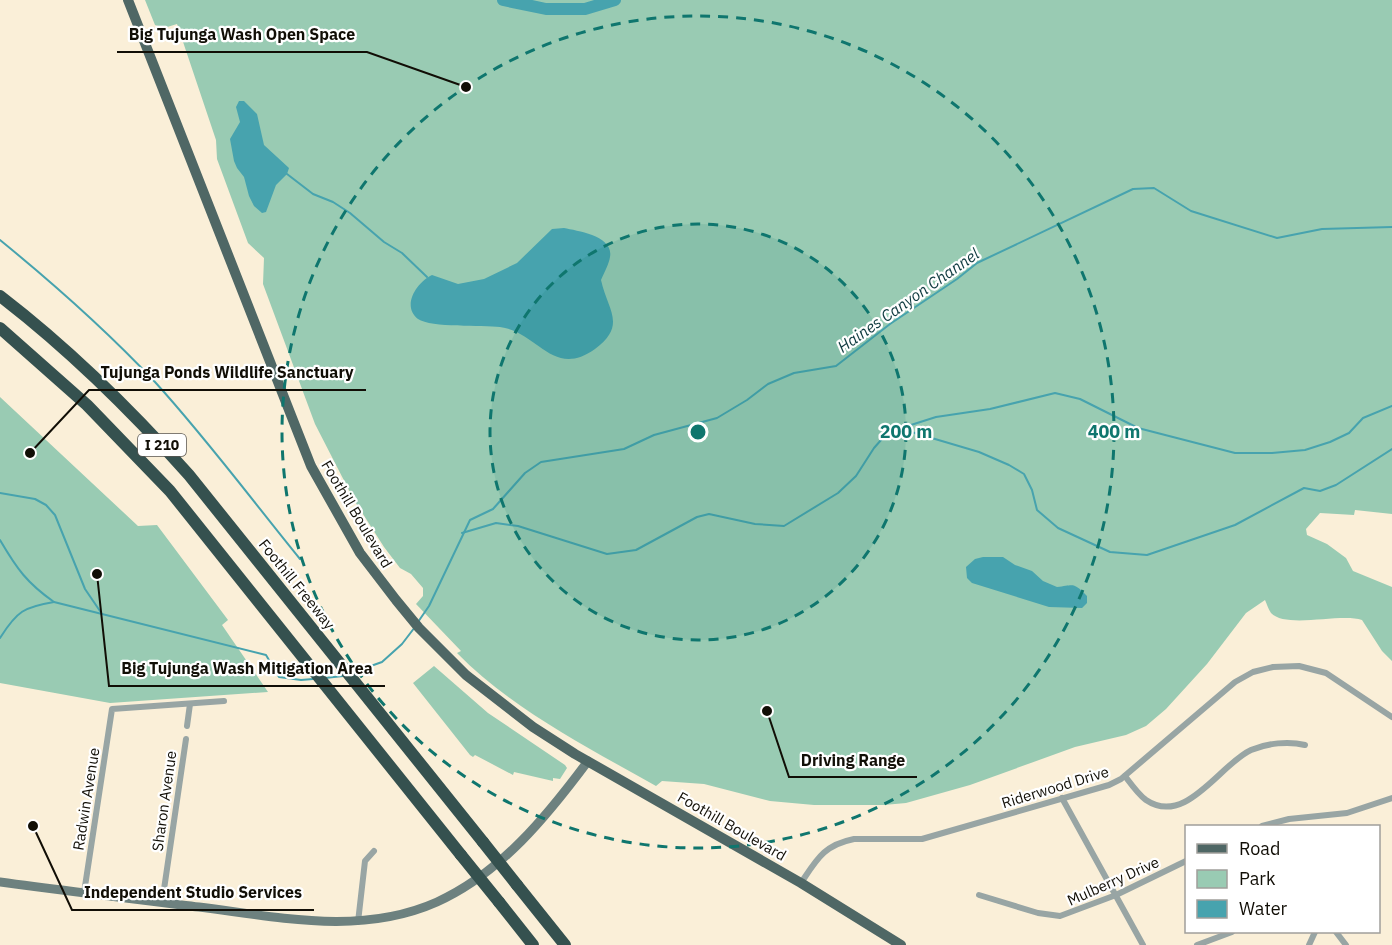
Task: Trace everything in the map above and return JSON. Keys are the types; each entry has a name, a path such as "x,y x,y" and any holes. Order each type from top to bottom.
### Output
{"highway":[{"name":"Foothill Freeway","path":"0,296 82,366 148,430 208,497 565,945"},
{"name":"I 210","path":"0,328 65,384 130,447 189,513 533,945"},
{"path":"499,902 526,945"}],"main road":[{"name":"Foothill Boulevard","path":"128,0 311,466 360,553 396,600 419,628 465,675 533,727 801,883 901,945"},
{"path":"0,882 328,922 384,919 436,903 488,872 524,838 571,785 588,761"}],"street":[{"name":"Riderwood Drive","path":"801,883 826,849 845,841 922,839 1109,785 1125,776 1235,682 1253,672 1272,667 1299,666 1326,673 1392,717"},
{"path":"187,726 190,704 224,701"},
{"name":"Radwin Avenue","path":"84,893 112,710 190,704"},
{"name":"Sharon Avenue","path":"162,903 186,739"},
{"path":"1125,776 1149,802 1162,806 1176,805 1194,796 1251,750 1292,742 1305,745"},
{"path":"1062,798 1143,945"},
{"path":"1266,825 1289,819 1347,813 1392,798"},
{"path":"357,922 365,861 374,850"},
{"name":"Mulberry Drive","path":"979,895 1038,914 1067,915 1116,895 1185,861"},
{"path":"1197,945 1229,933"},
{"path":"1337,933 1346,945"}],"green space":[{"path":"145,0 1392,0 1392,514 1355,510 1354,515 1320,513 1306,529 1307,535 1327,544 1346,558 1353,571 1392,587 1392,661 1382,651 1362,620 1278,618 1271,613 1265,600 1246,613 1207,664 1166,709 1146,726 1126,735 1075,747 970,785 906,803 884,805 814,805 770,801 704,784 662,781 656,786 577,742 502,692 457,653 461,651 416,604 423,596 423,588 411,574 400,568 384,547 354,500 315,424 263,284 264,258 248,243 217,159 216,140 177,24 164,28 155,25"},
{"path":"0,397 138,526 157,525 228,620 222,625 268,692 110,703 0,683"},
{"path":"434,666 488,713 565,765 567,768 560,779 553,778 553,781 514,772 513,775 475,755 473,757 470,755 413,683"}],"water":[{"path":"239,101 244,101 257,114 264,145 289,168 287,174 276,185 266,212 262,213 254,206 244,177 234,161 230,139 240,122 236,107"},
{"path":"564,228 601,239 610,250 610,257 601,280 611,309 613,325 605,340 595,349 580,357 568,359 557,357 525,337 500,327 434,324 418,319 413,314 411,301 413,295 426,278 432,275 458,284 484,279 517,263 552,229"},
{"path":"1003,557 1015,565 1032,571 1043,581 1057,587 1076,586 1087,596 1087,603 1082,608 1049,607 972,583 967,578 966,567 975,559"}],"waterway":[{"path":"503,0 546,9 585,9 615,0"},
{"path":"287,174 313,194 333,202 350,213 384,242 402,253 427,277"},
{"name":"Haines Canyon Channel","path":"418,622 429,606 470,520 493,509 525,473 541,462 624,449 654,435 717,418 768,384 794,373 836,366 890,324 977,263 1133,189 1154,188 1191,211 1277,238 1322,229 1392,227"},
{"path":"0,240 80,308 155,382 211,447 300,559"},
{"name":"Haines Canyon Channel","path":"892,431 936,417 990,409 1055,393 1080,399 1138,428 1235,453 1272,453 1305,450 1330,442 1349,433 1363,418 1392,406"},
{"name":"Haines Canyon Channel","path":"462,533 496,523 518,526 607,554 636,550 697,517 709,514 755,524 784,526 838,493 856,476 874,448 889,431 908,431 979,452 1024,474 1032,490 1037,510 1058,528 1110,552 1147,555 1235,525 1304,488 1320,491 1336,485 1392,449"},
{"name":"Haines Canyon Channel","path":"0,493 35,499 46,505 55,515 85,589 102,614"},
{"name":"Haines Canyon Channel","path":"0,540 23,575 54,602 266,655 279,677 313,679"},
{"path":"0,638 11,622 22,612 28,608 54,602"},
{"name":"Haines Canyon Channel","path":"354,672 382,662 402,644 415,627"},
{"name":"Haines Canyon Channel","path":"325,678 343,676"}],"place":[{"name":"Big Tujunga Wash Open Space","path":"466,87"},
{"name":"Tujunga Ponds Wildlife Sanctuary","path":"30,453"},
{"name":"Big Tujunga Wash Mitigation Area","path":"97,574"},
{"name":"Driving Range","path":"767,711"},
{"name":"Independent Studio Services","path":"33,826"}]}
